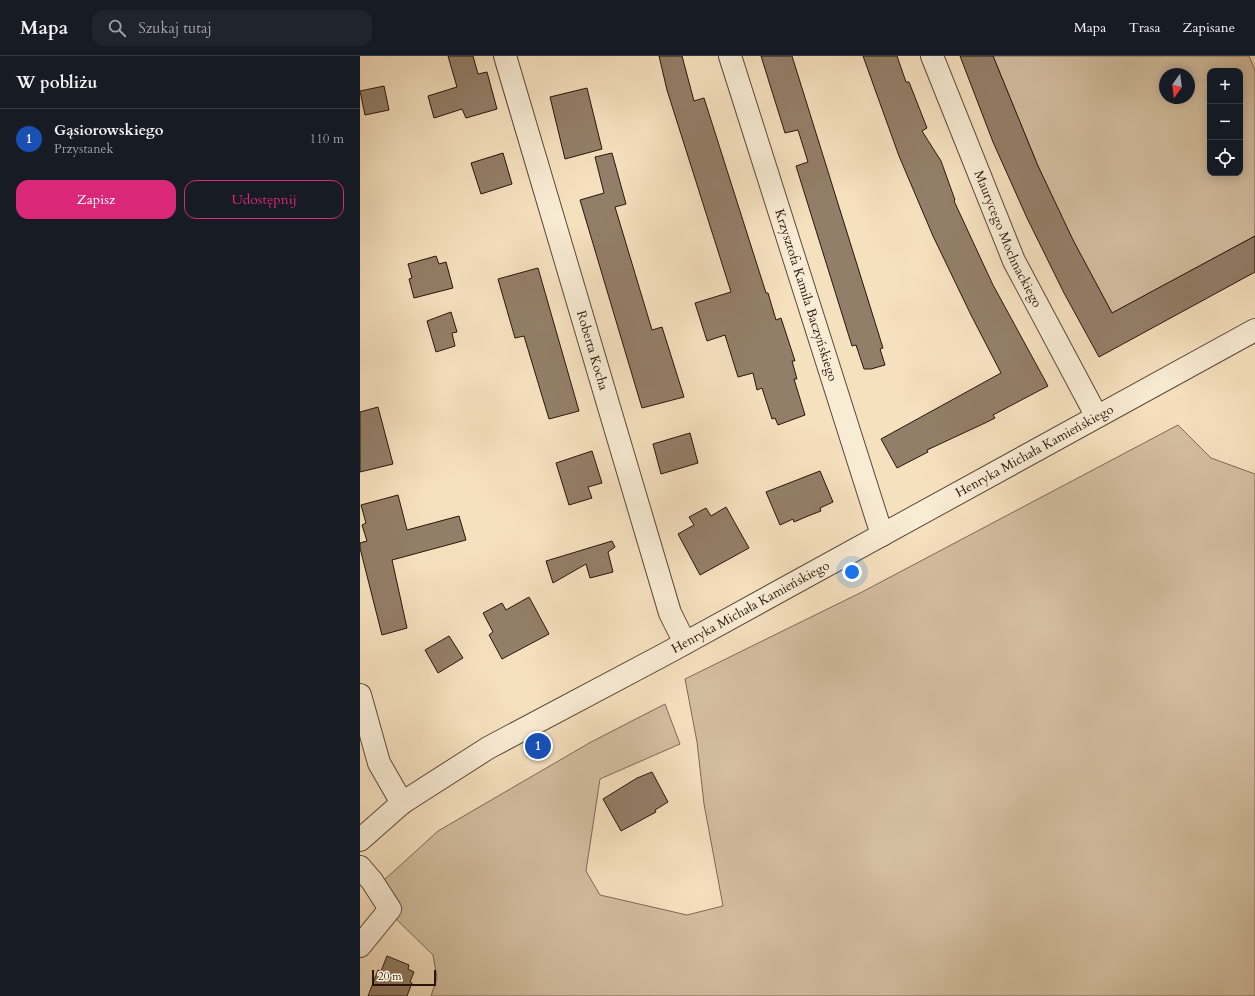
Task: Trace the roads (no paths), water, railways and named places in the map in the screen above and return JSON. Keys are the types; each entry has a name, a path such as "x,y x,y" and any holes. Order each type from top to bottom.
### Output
{"street":[{"name":"Roberta Kocha","path":"505,56 670,613 685,643"},
{"name":"Krzysztofa Kamila Baczyńskiego","path":"730,56 882,535"},
{"name":"Maurycego Mochnackiego","path":"932,56 1014,261 1096,415"},
{"name":"Henryka Michała Kamieńskiego","path":"360,840 402,803 488,748 685,643 1096,415 1255,330"},
{"path":"360,697 379,763 402,803"},
{"path":"360,867 372,881 390,908 360,946"}],"place":[{"name":"Gąsiorowskiego","path":"538,746"}]}
